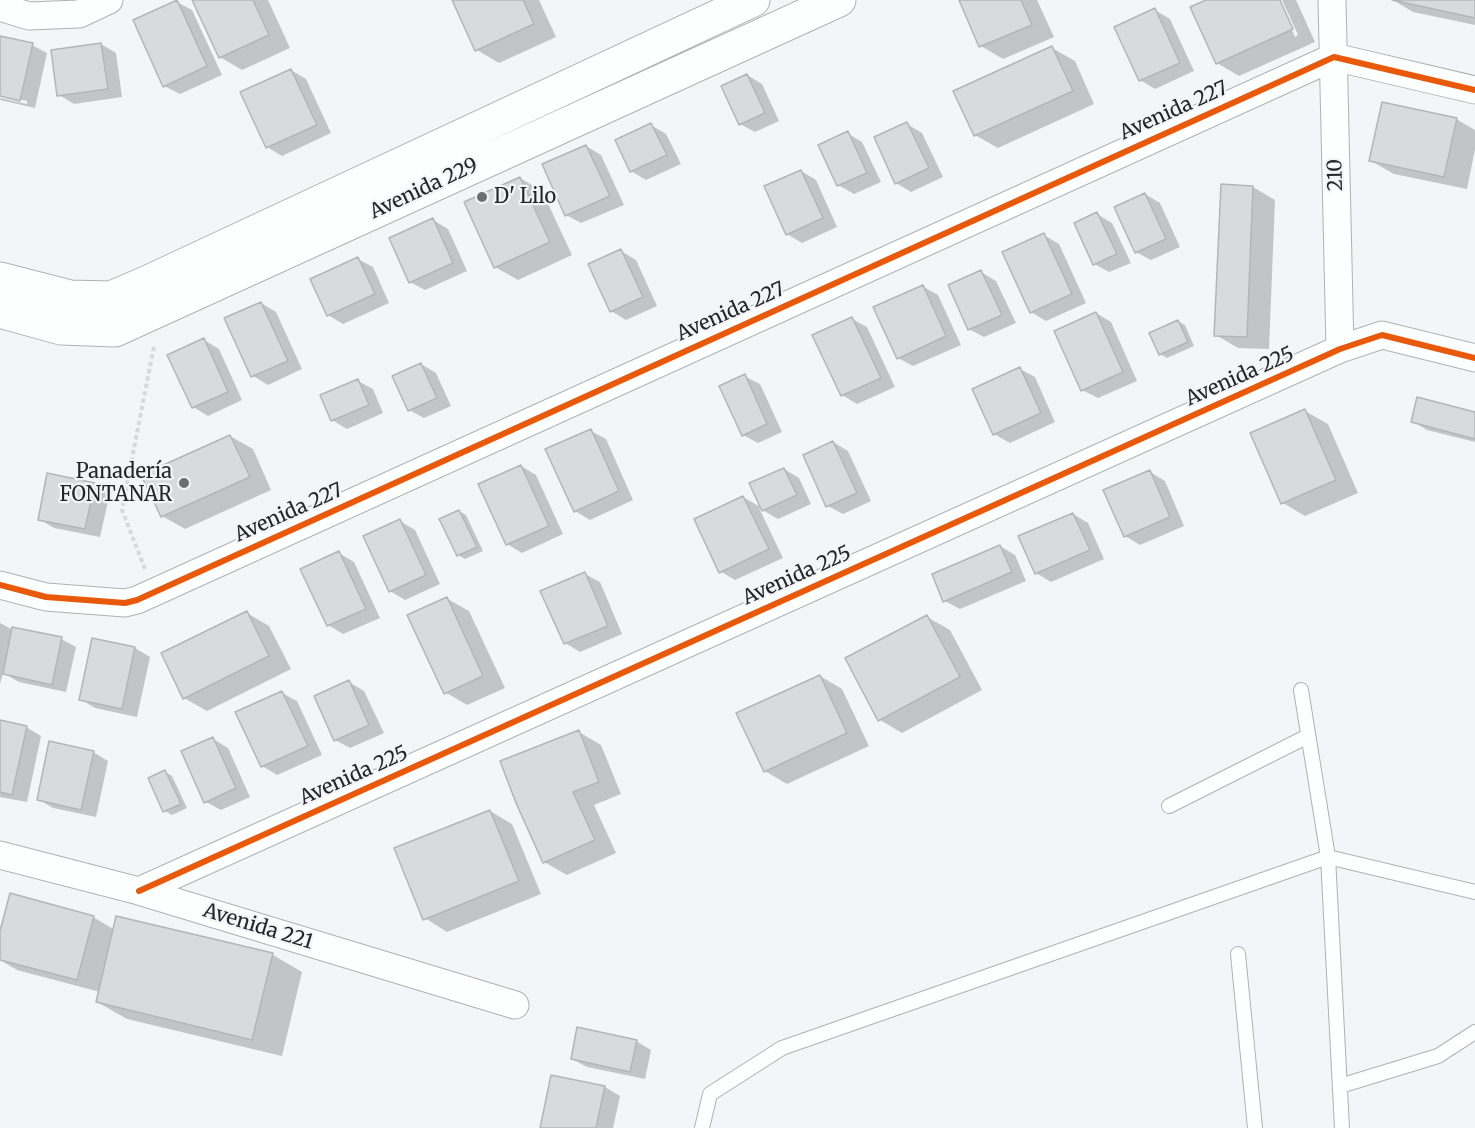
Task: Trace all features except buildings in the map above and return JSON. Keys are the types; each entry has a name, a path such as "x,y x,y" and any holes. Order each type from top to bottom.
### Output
{"street":[{"path":"0,7 28,16 79,14 110,0"},
{"name":"Avenida 229","path":"0,279 70,297 111,298 753,0"},
{"name":"Avenida 229","path":"0,312 61,327 116,330 840,0"},
{"name":"210","path":"1332,0 1340,349"},
{"path":"1334,57 1475,90"},
{"name":"Avenida 227","path":"0,585 46,597 125,603 137,600 1334,57"},
{"path":"473,130 487,160"},
{"name":"Avenida 225","path":"139,891 1340,349 1382,335 1475,358"},
{"name":"Avenida 221","path":"0,855 139,891 515,1005"}],"lane":[{"path":"1301,690 1328,857 1342,1128"},
{"path":"1169,806 1308,736"},
{"path":"702,1128 710,1094 782,1048 1328,857 1475,892"},
{"path":"1238,954 1255,1128"},
{"path":"1340,1086 1438,1056 1475,1032"}],"path":[{"path":"154,592 122,510 161,310"}],"cycle path":[{"path":"0,585 46,597 125,603 137,600 1334,57 1475,90"},
{"path":"139,891 1340,349 1382,335 1475,358"}],"place":[{"name":"D' Lilo","path":"482,197"},
{"name":"Panadería FONTANAR","path":"184,483"}]}
